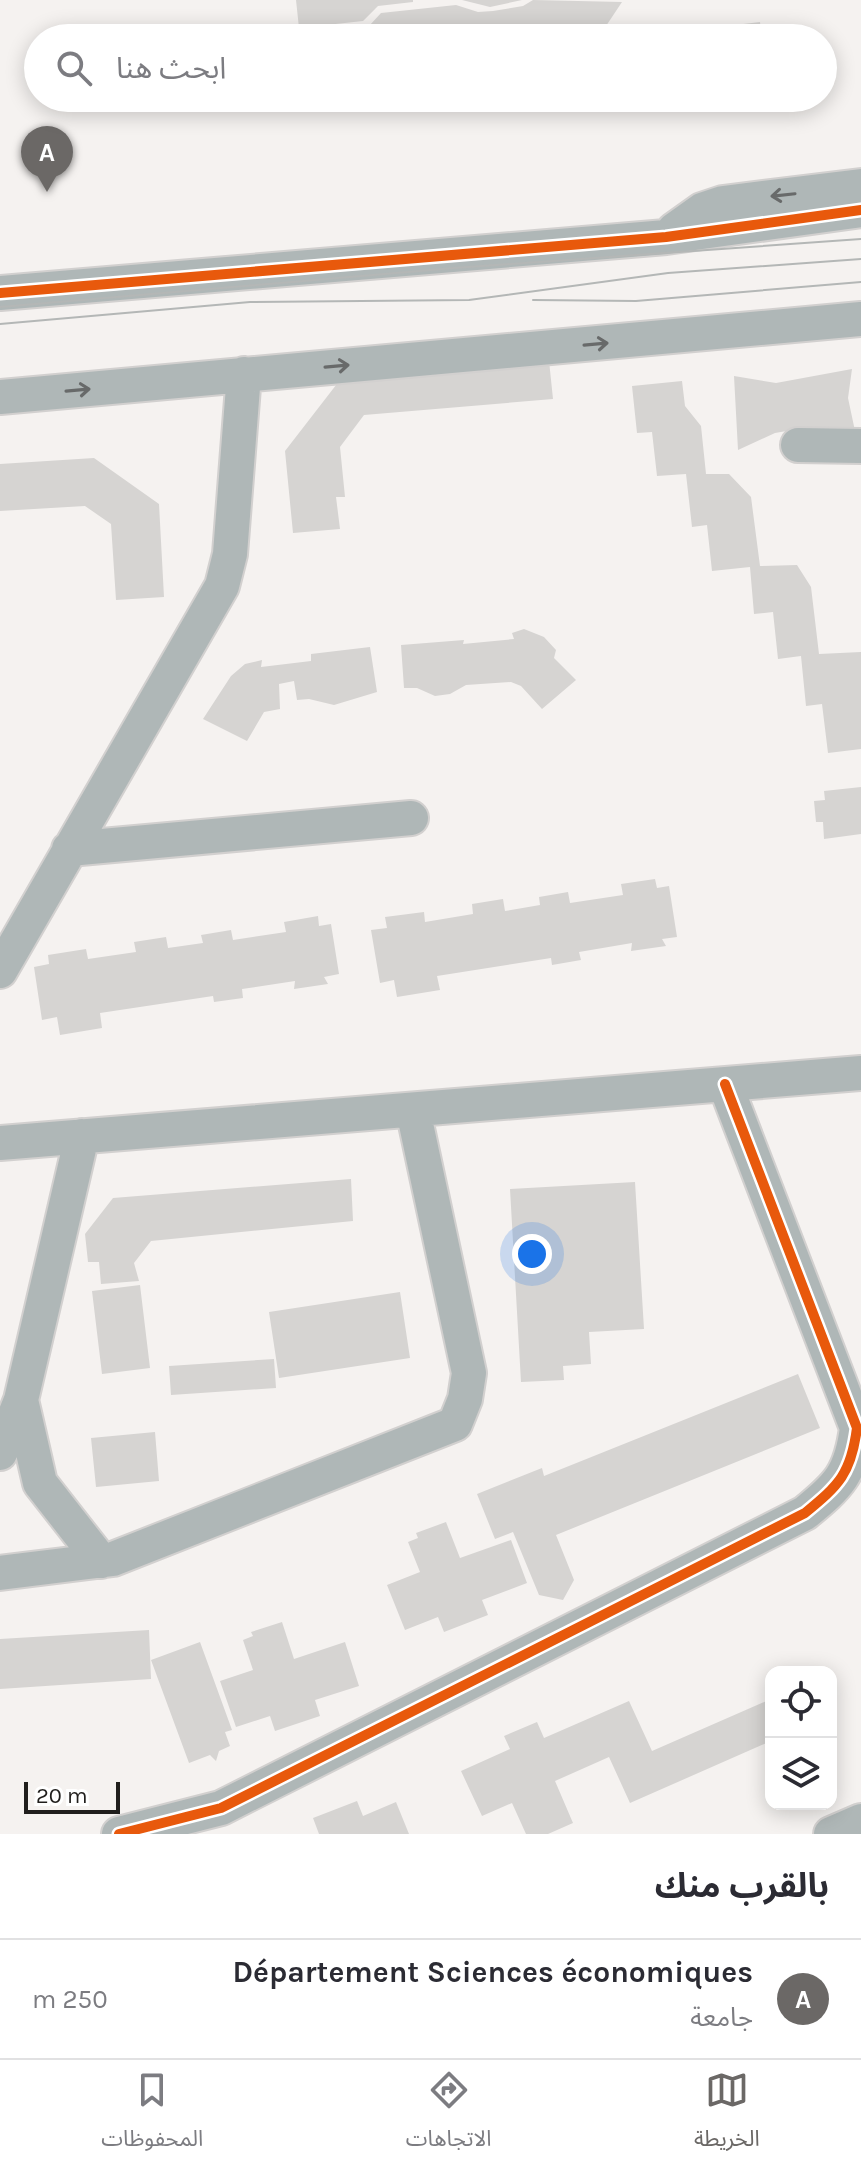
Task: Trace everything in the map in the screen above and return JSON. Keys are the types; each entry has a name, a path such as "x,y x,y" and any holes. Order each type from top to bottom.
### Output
{"street":[{"path":"666,237 683,222 723,203 861,186"},
{"path":"0,293 666,237 861,210"},
{"path":"0,397 861,319"},
{"path":"0,971 222,586 230,554 244,374"},
{"path":"798,445 861,446"},
{"path":"69,849 411,818"},
{"path":"0,1143 861,1073"},
{"path":"119,1834 221,1808 805,1513 839,1485 853,1458 857,1428 725,1084"},
{"path":"0,1573 101,1561 455,1424 465,1399 469,1373 413,1110"},
{"path":"0,1453 21,1400 82,1136"},
{"path":"21,1400 40,1483 101,1561"},
{"path":"831,1834 861,1821"}],"building":[{"path":"296,0 413,0 378,6 363,21 299,24"},
{"path":"462,0 522,0 490,7"},
{"path":"533,0 622,2 607,24 371,24 381,13 456,5 478,12 523,6"},
{"path":"548,351 553,399 364,415 340,447 345,497 336,497 340,529 293,533 285,451 350,367"},
{"path":"852,369 848,398 855,431 804,428 775,433 738,450 734,376 776,383"},
{"path":"682,381 685,406 701,426 706,474 729,474 751,497 760,566 797,565 811,587 819,654 861,652 861,749 828,753 822,704 806,706 801,656 778,659 773,612 754,614 750,567 712,571 707,525 692,527 686,474 657,476 652,432 637,433 632,386"},
{"path":"94,458 159,504 164,597 116,600 111,524 85,506 0,511 0,464"},
{"path":"524,629 544,637 556,650 554,658 576,680 542,709 521,686 511,682 466,685 450,694 435,696 417,688 404,688 401,645 514,639 512,633"},
{"path":"370,647 377,692 334,705 309,699 297,700 294,681 279,684 280,709 264,712 247,741 203,719 231,676 245,664 262,660 261,667 311,661 311,654"},
{"path":"861,787 861,834 824,839 823,822 816,822 814,801 825,800 824,791"},
{"path":"655,879 657,888 669,886 677,937 662,939 666,946 631,951 632,943 579,952 581,960 552,965 551,958 437,976 440,990 397,997 394,980 380,983 371,930 387,928 385,917 424,912 425,922 473,914 472,904 503,899 505,911 540,905 539,897 568,892 570,903 623,895 621,884"},
{"path":"318,916 319,926 331,924 339,974 324,977 328,984 294,989 295,981 242,989 243,998 214,1002 213,996 100,1013 102,1028 60,1035 57,1017 42,1020 34,967 49,964 48,955 86,949 88,959 136,952 134,942 166,937 168,948 203,943 201,935 231,930 233,940 286,932 284,922"},
{"path":"351,1179 353,1221 151,1241 134,1263 139,1281 101,1284 99,1262 88,1262 85,1234 113,1198"},
{"path":"635,1182 644,1329 589,1332 591,1364 563,1366 564,1380 521,1382 510,1189"},
{"path":"140,1285 150,1368 102,1374 92,1291"},
{"path":"400,1292 410,1358 279,1378 269,1312"},
{"path":"274,1359 276,1388 171,1395 169,1366"},
{"path":"798,1374 820,1428 556,1535 574,1580 563,1600 539,1595 513,1532 495,1539 477,1494 542,1468 544,1476"},
{"path":"155,1432 159,1481 96,1487 91,1438"},
{"path":"446,1522 460,1558 511,1540 527,1583 482,1600 488,1615 444,1632 438,1617 405,1630 387,1585 420,1572 408,1542 418,1538 416,1533"},
{"path":"282,1622 294,1659 345,1642 359,1686 315,1700 320,1716 275,1731 270,1716 236,1727 220,1681 253,1670 243,1640 253,1636 251,1632"},
{"path":"149,1630 151,1679 0,1689 0,1639"},
{"path":"200,1642 232,1730 225,1732 230,1746 219,1751 216,1761 210,1755 189,1763 151,1660"},
{"path":"629,1701 652,1751 765,1702 765,1744 630,1803 609,1757 555,1781 573,1823 548,1834 526,1834 512,1803 482,1816 461,1771 510,1749 504,1736 537,1722 544,1738"},
{"path":"357,1801 363,1816 396,1802 409,1834 319,1834 313,1818"}],"tram line":[{"path":"0,307 454,268 861,239"},
{"path":"0,324 250,302 469,300 668,273 861,259"},
{"path":"533,300 636,301 861,282"}],"cycle path":[{"path":"0,293 666,237 861,210"},
{"path":"119,1834 221,1808 805,1513 835,1486 847,1468 857,1428 725,1084"}],"place":[{"name":"Département Sciences économiques","path":"47,192"}]}
